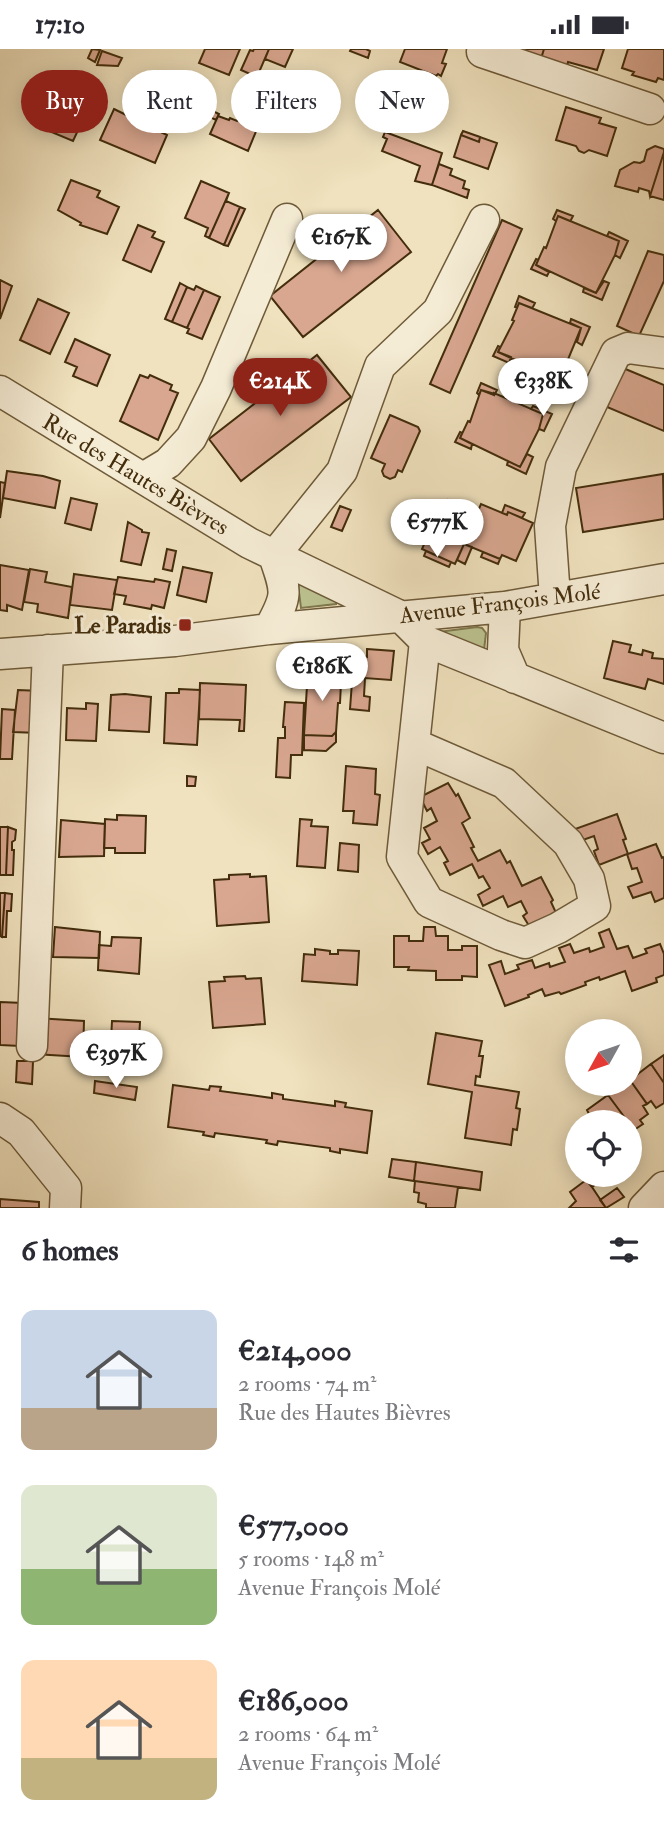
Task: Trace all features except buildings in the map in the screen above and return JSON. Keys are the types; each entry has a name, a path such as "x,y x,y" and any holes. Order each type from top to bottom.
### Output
{"street":[{"path":"483,49 482,52 650,109"},
{"path":"144,478 168,463 191,438 216,388 287,219"},
{"path":"269,629 285,602 282,579 274,556 342,471 380,366 439,311 484,220"},
{"path":"555,599 550,526 561,467 616,353 628,348 664,352"},
{"name":"Rue des Hautes Bièvres","path":"0,391 274,556 400,616"},
{"name":"Avenue François Molé","path":"0,654 175,641 269,629 505,607 664,579"},
{"path":"505,607 503,650 515,678"},
{"path":"400,616 425,641 664,738"},
{"path":"414,744 504,783 568,843 589,879 596,906 525,943 501,935 429,901 402,857 414,744 425,641"},
{"path":"32,1046 48,650"},
{"path":"0,1118 21,1132 66,1188 65,1208"},
{"path":"644,1208 664,1187"}],"green space":[{"path":"300,582 336,599 336,604 301,608"},
{"path":"477,627 486,633 484,650 438,632"}],"place":[{"name":"Le Paradis","path":"185,625"}]}
